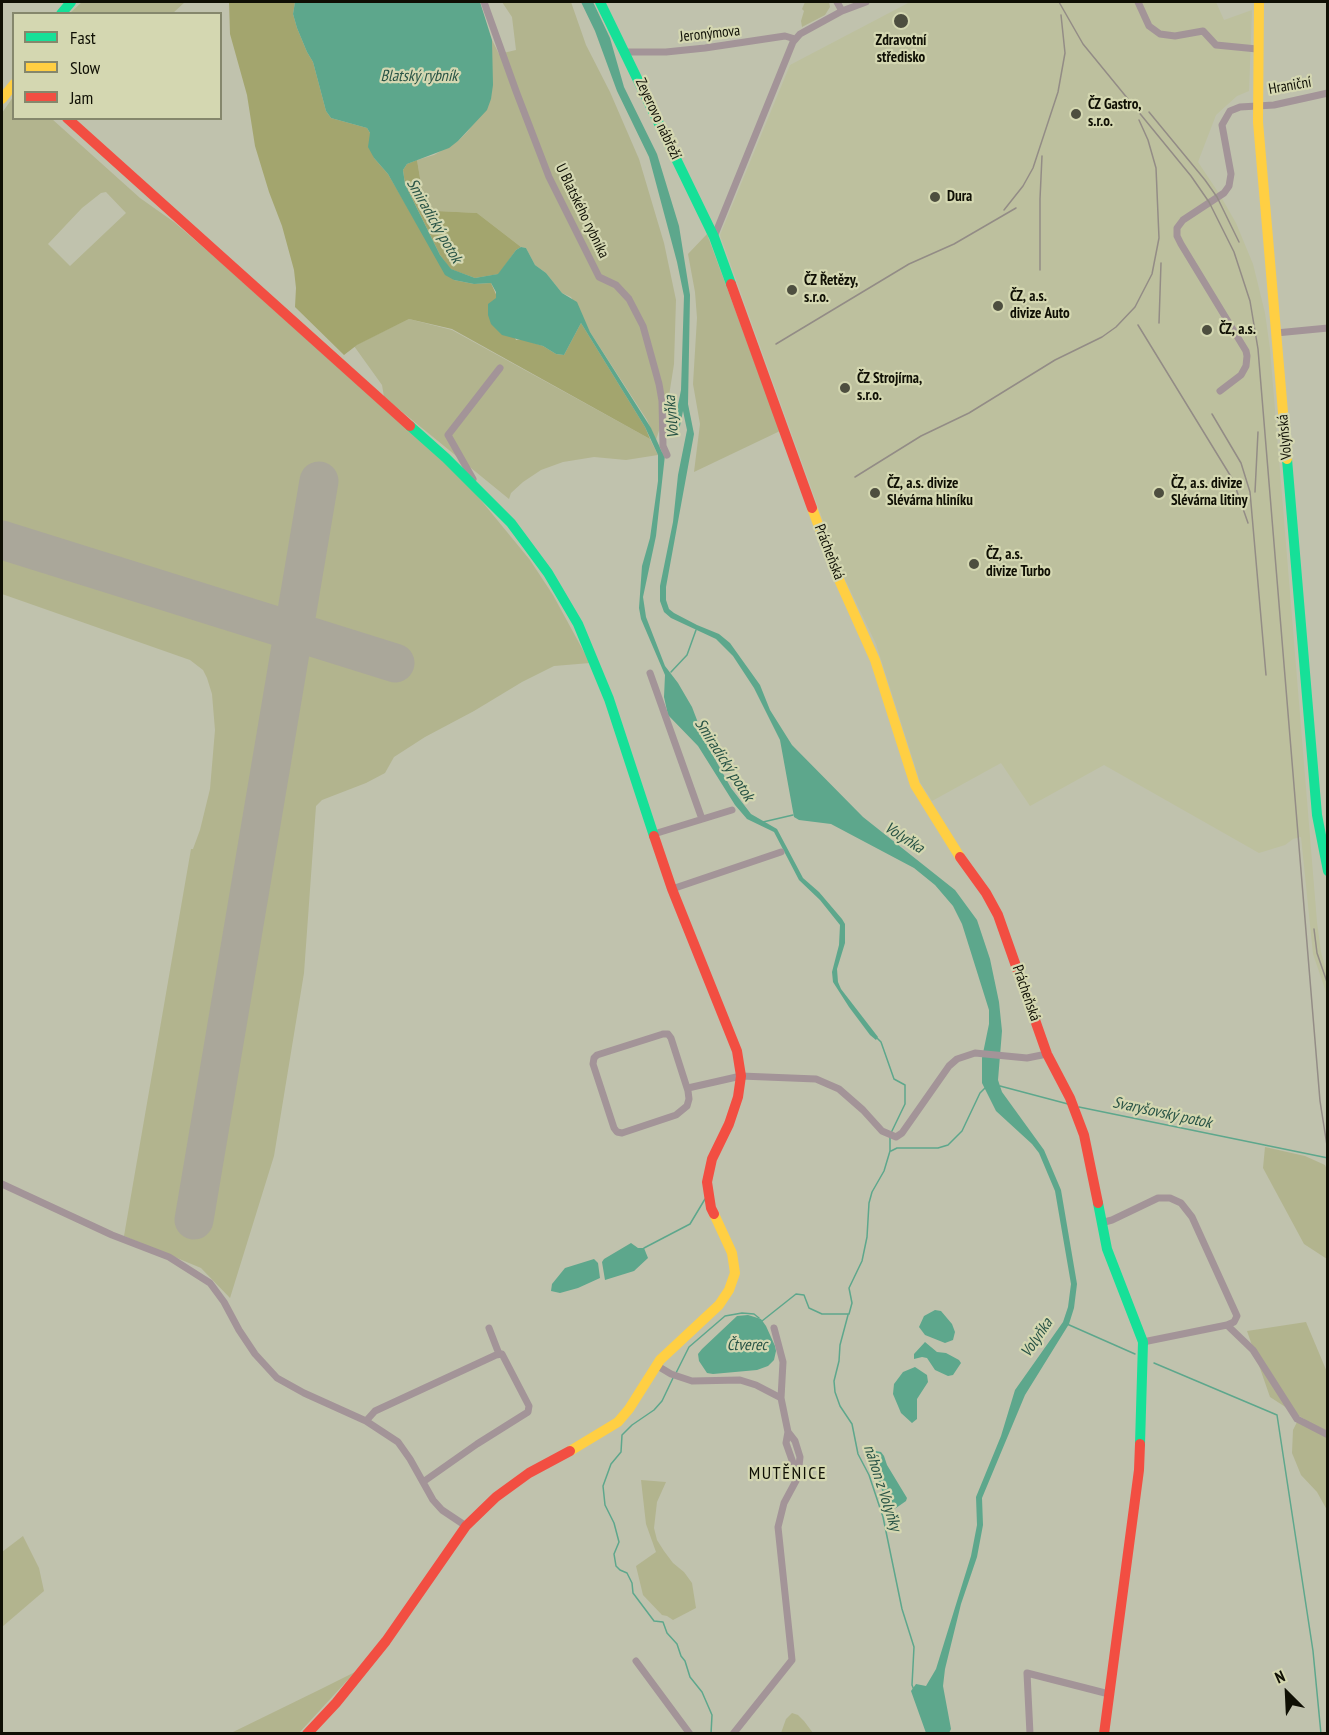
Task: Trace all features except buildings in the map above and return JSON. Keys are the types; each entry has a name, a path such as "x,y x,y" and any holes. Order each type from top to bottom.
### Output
{"street":[{"name":"U Blatského rybníka","path":"484,2 549,177 599,277 616,285 629,299 643,326 659,384 662,401 663,446 667,455"},
{"name":"Zeyerovo nábřeží","path":"600,2 627,52 714,237"},
{"path":"837,2 842,10"},
{"path":"714,237 795,39 842,10 866,2"},
{"path":"1138,2 1149,26 1160,34 1175,36 1203,31 1216,45 1257,49"},
{"name":"Volyňská","path":"1259,2 1257,104 1317,815 1328,871"},
{"name":"Jeronýmova","path":"627,52 666,52 785,36 795,39"},
{"path":"2,99 12,86"},
{"name":"Hraniční","path":"1220,392 1244,370 1247,361 1245,351 1181,244 1177,231 1183,220 1227,189 1231,174 1223,132 1224,119 1234,108 1257,104 1274,105 1328,93"},
{"path":"69,120 446,458 511,523 548,573 578,624 609,699 672,889 737,1051 741,1076 738,1097 729,1124 712,1159 707,1182 711,1208 732,1253 735,1272 729,1290 719,1305 669,1350 656,1365 629,1409 618,1422 512,1485 466,1526 386,1641 336,1703 307,1734"},
{"name":"Prácheňská","path":"714,237 836,573 875,660 915,785 940,828 992,903 1004,930 1047,1054 1075,1110 1090,1160 1101,1223 1116,1274 1143,1342"},
{"path":"1276,333 1328,328"},
{"path":"470,482 473,479 448,435 500,368"},
{"path":"650,673 702,819"},
{"path":"654,834 732,810"},
{"path":"672,889 780,852"},
{"path":"668,1034 688,1088 688,1102 679,1114 622,1133 617,1132 593,1060 597,1056 668,1034"},
{"path":"688,1088 741,1076 816,1079 839,1089 882,1131 896,1137 902,1133 951,1064 964,1056 978,1053 1031,1058 1047,1054"},
{"path":"2,1185 112,1235 170,1257 210,1283 255,1354 278,1378 304,1393 366,1421 398,1442 411,1459 433,1500 442,1510 466,1526"},
{"path":"1101,1223 1115,1219 1158,1198 1176,1200 1186,1208 1237,1316 1234,1322 1227,1325 1143,1342 1139,1470 1104,1734"},
{"path":"1227,1325 1254,1350 1297,1419 1328,1435"},
{"path":"423,1482 477,1444 528,1413 528,1403 504,1357 500,1354 489,1328"},
{"path":"733,1734 792,1660 778,1527 784,1503 798,1477 786,1443 788,1432 781,1398 783,1362 774,1328"},
{"path":"366,1421 375,1411 500,1354"},
{"path":"656,1365 674,1376 692,1381 740,1380 756,1384 781,1398"},
{"path":"636,1662 690,1734"},
{"path":"1030,1734 1027,1673 1110,1694"}],"shaded area":[{"path":"82,2 185,2 174,12 71,12"},
{"path":"229,2 295,2 293,14 313,62 326,111 331,118 367,128 374,158 388,174 426,239 454,280 474,284 491,283 516,340 522,339 543,346 556,354 564,355 581,323 645,427 650,439 452,329 409,319 357,345 344,355 295,307 294,270 255,146 247,95 230,34"},
{"path":"502,2 571,2 586,45 610,92 639,159 664,243 676,300 674,364 668,402 656,440 647,420 590,332 571,297 562,293 546,273 535,265 526,248 521,247 477,213 437,211 430,208 422,190 417,160 434,155 458,141 491,99 492,40 499,54 516,50 512,17"},
{"path":"805,2 829,2 830,7 825,15 802,27 804,11 802,9"},
{"name":"ČZ, a.s.","path":"910,2 1216,2 1224,20 1252,10 1249,91 1237,96 1216,115 1198,162 1236,223 1253,264 1265,313 1270,349 1317,922 1321,952 1327,973 1327,995 1313,954 1301,837 1259,853 1104,765 1030,806 1001,763 932,801 920,782 876,644 842,573 720,235 790,65"},
{"path":"12,98 12,120 53,120 140,198 174,222 218,260 466,482 530,560 553,595 590,663 554,666 522,682 394,757 385,773 322,800 316,806 304,973 274,1156 230,1298 201,1268 124,1236 191,849 193,849 200,830 210,789 215,730 212,694 207,678 203,670 190,660 2,594 2,113","holes":["106,192 126,213 70,266 48,244 82,208 101,193"]},
{"path":"417,160 422,190 430,208 437,211 477,213 521,247 516,250 499,274 475,278 450,269 440,255 405,184 403,170 407,164"},
{"path":"707,234 780,431 694,472 700,424 693,384 697,318 688,254"},
{"path":"409,319 452,330 650,439 658,455 626,460 594,457 563,462 541,470 523,482 511,493 509,499 384,397 382,385 354,346"},
{"path":"1265,1147 1305,1156 1325,1165 1328,1172 1327,1259 1304,1244 1263,1168"},
{"path":"1306,1322 1327,1372 1327,1434 1270,1397 1247,1331"},
{"path":"1298,1420 1327,1436 1327,1510 1317,1492 1301,1475 1292,1453 1293,1430"},
{"path":"641,1480 666,1482 657,1502 654,1528 657,1540 673,1563 692,1583 696,1608 673,1620 662,1615 643,1595 636,1566 656,1552 646,1524"},
{"path":"23,1536 39,1568 44,1591 2,1627 2,1552"},
{"path":"355,1672 299,1733 229,1734 321,1689"},
{"path":"792,1713 798,1715 813,1733 781,1733 786,1719"}],"water":[{"name":"Blatský rybník","path":"295,2 480,2 492,40 493,85 487,110 449,148 407,164 403,170 405,184 440,255 451,269 475,278 498,274 516,250 521,247 526,248 535,265 546,273 562,293 577,302 590,332 651,428 665,455 656,536 643,597 646,617 665,666 692,707 705,741 731,788 751,814 777,829 803,878 819,892 845,924 845,943 837,969 838,982 878,1037 876,1040 849,1007 833,982 832,972 839,945 840,925 820,900 799,880 774,832 747,819 735,805 698,746 668,715 664,697 665,675 641,619 639,608 642,566 650,538 658,481 658,455 645,427 581,323 564,355 556,354 543,346 502,335 491,324 488,315 488,304 496,298 496,292 491,283 474,284 454,280 445,275 388,174 368,147 370,133 367,128 331,118 326,111 313,62 293,14"},
{"path":"581,2 593,2 610,38 624,87 657,154 679,226 690,295 688,404 694,434 666,587 669,609 719,634 730,643 760,685 770,710 792,745 863,817 955,890 977,920 990,959 999,1002 1002,1031 998,1080 1002,1092 1044,1150 1061,1190 1077,1284 1074,1308 1069,1324 1025,1395 982,1498 983,1525 977,1557 961,1604 945,1669 943,1686 951,1729 949,1733 926,1733 911,1691 916,1684 926,1686 936,1669 971,1556 977,1525 976,1497 1001,1436 1015,1390 1063,1322 1068,1307 1071,1284 1055,1191 1039,1153 996,1111 982,1083 982,1058 989,1024 989,1010 962,924 953,906 935,885 914,868 831,824 799,820 794,817 780,740 754,688 733,656 716,639 671,618 664,612 660,601 660,586 673,522 678,475 687,430 683,411 679,431 673,430 681,390 684,296 649,157 617,91 595,31"},
{"path":"631,1243 638,1248 644,1248 648,1258 634,1271 605,1280 602,1262 604,1259"},
{"path":"594,1259 598,1263 600,1278 560,1293 551,1291 552,1284 565,1268"},
{"path":"935,1310 941,1311 952,1324 955,1332 953,1340 945,1343 925,1335 919,1327 924,1316"},
{"name":"Čtverec","path":"748,1315 761,1319 766,1326 775,1346 774,1360 768,1366 757,1370 707,1373 699,1361 698,1354 737,1316"},
{"path":"925,1342 937,1352 946,1353 959,1360 961,1363 953,1375 948,1376 935,1370 927,1358 914,1359 914,1354"},
{"path":"915,1367 927,1375 928,1382 917,1399 917,1419 912,1423 901,1413 893,1394 894,1384 903,1372"},
{"path":"876,1451 881,1452 884,1456 907,1498 906,1501 890,1510 870,1462 869,1455"}],"waterway":[{"path":"671,672 687,655 696,630"},
{"path":"763,822 793,815"},
{"name":"Smiradický potok","path":"876,1037 881,1042 894,1079 905,1085 905,1104 891,1133"},
{"name":"Svaryšovský potok","path":"1000,1086 1068,1104"},
{"path":"891,1151 897,1148 938,1148 948,1145 962,1131 980,1093 985,1088"},
{"name":"Svaryšovský potok","path":"1079,1107 1328,1158"},
{"name":"Smiradický potok","path":"762,1321 796,1294 804,1295 809,1308 822,1314 849,1314 852,1303 849,1288 862,1261 867,1237 869,1203 872,1192 884,1171 890,1151 890,1137"},
{"path":"644,1248 690,1224 705,1199"},
{"name":"Smiradický potok","path":"676,1373 689,1347 725,1316 742,1313 754,1314 759,1318"},
{"name":"náhon z Volyňky","path":"848,1315 840,1345 834,1381 835,1392 840,1406 852,1424 858,1454 869,1475 883,1517 902,1609 914,1647 912,1685 914,1690"},
{"path":"1067,1324 1135,1354"},
{"path":"1154,1363 1277,1415 1313,1651 1321,1734"},
{"name":"Smiradický potok","path":"673,1378 662,1401 654,1410 622,1435 621,1452 611,1464 603,1486 605,1505 614,1523 619,1542 614,1554 616,1566 627,1573 632,1583 633,1593 654,1621 663,1622 667,1633 677,1644 690,1677 702,1692 712,1715 711,1734"}],"runway":[{"path":"194,1220 319,481"},
{"path":"2,540 395,663"}],"railway":[{"path":"1059,2 1083,44 1191,176 1209,202 1234,252 1250,301 1258,349 1320,1101 1328,1152"},
{"path":"1004,210 1023,186 1033,168 1058,92 1065,53 1061,15"},
{"path":"1149,112 1217,197 1239,242"},
{"path":"855,477 921,436 969,413 1055,360 1102,337 1116,327 1135,307 1152,274 1159,238 1156,168 1148,140 1139,120"},
{"path":"1040,270 1042,156"},
{"path":"776,344 909,264 954,244 1016,208"},
{"path":"1159,323 1161,263"},
{"path":"1138,325 1233,480 1248,523"},
{"path":"1212,414 1241,463 1250,492 1266,675"},
{"path":"1255,492 1258,432"},
{"path":"1314,929 1317,953 1328,985"}],"traffic: fast":[{"path":"63,12 71,2"},
{"path":"600,2 714,237 731,284"},
{"path":"410,426 446,458 511,523 548,573 578,624 609,699 654,836"},
{"path":"1287,459 1317,815 1328,871"},
{"path":"1098,1203 1107,1249 1143,1342 1140,1444"}],"traffic: slow":[{"path":"1259,2 1258,122 1287,459"},
{"path":"2,99 12,86"},
{"path":"812,508 836,573 875,660 915,785 960,857"},
{"path":"570,1451 618,1422 629,1409 660,1360 719,1305 729,1290 735,1273 732,1253 714,1214"}],"traffic: jam":[{"path":"69,120 410,426"},
{"path":"731,284 812,508"},
{"path":"654,836 672,889 737,1051 741,1076 738,1097 729,1124 712,1159 707,1182 714,1214"},
{"path":"960,857 986,893 998,915 1047,1054 1070,1098 1084,1135 1098,1203"},
{"path":"1104,1734 1139,1470 1140,1444"},
{"path":"307,1734 336,1703 386,1641 466,1526 496,1497 529,1473 570,1451"}],"place":[{"name":"Zdravotní středisko","path":"901,21"},
{"name":"ČZ Gastro, s.r.o.","path":"1076,114"},
{"name":"Dura","path":"935,197"},
{"name":"ČZ Řetězy, s.r.o.","path":"792,290"},
{"name":"ČZ, a.s. divize Auto","path":"998,306"},
{"name":"ČZ, a.s.","path":"1207,330"},
{"name":"ČZ Strojírna, s.r.o.","path":"845,388"},
{"name":"ČZ, a.s. divize Slévárna hliníku","path":"875,493"},
{"name":"ČZ, a.s. divize Slévárna litiny","path":"1159,493"},
{"name":"ČZ, a.s. divize Turbo","path":"974,564"}],"district":[{"name":"MUTĚNICE","path":"788,1474"}],"water label":[{"name":"Volyňka","path":"672,417"},
{"name":"Volyňka","path":"904,838"},
{"name":"Volyňka","path":"1037,1338"}]}
